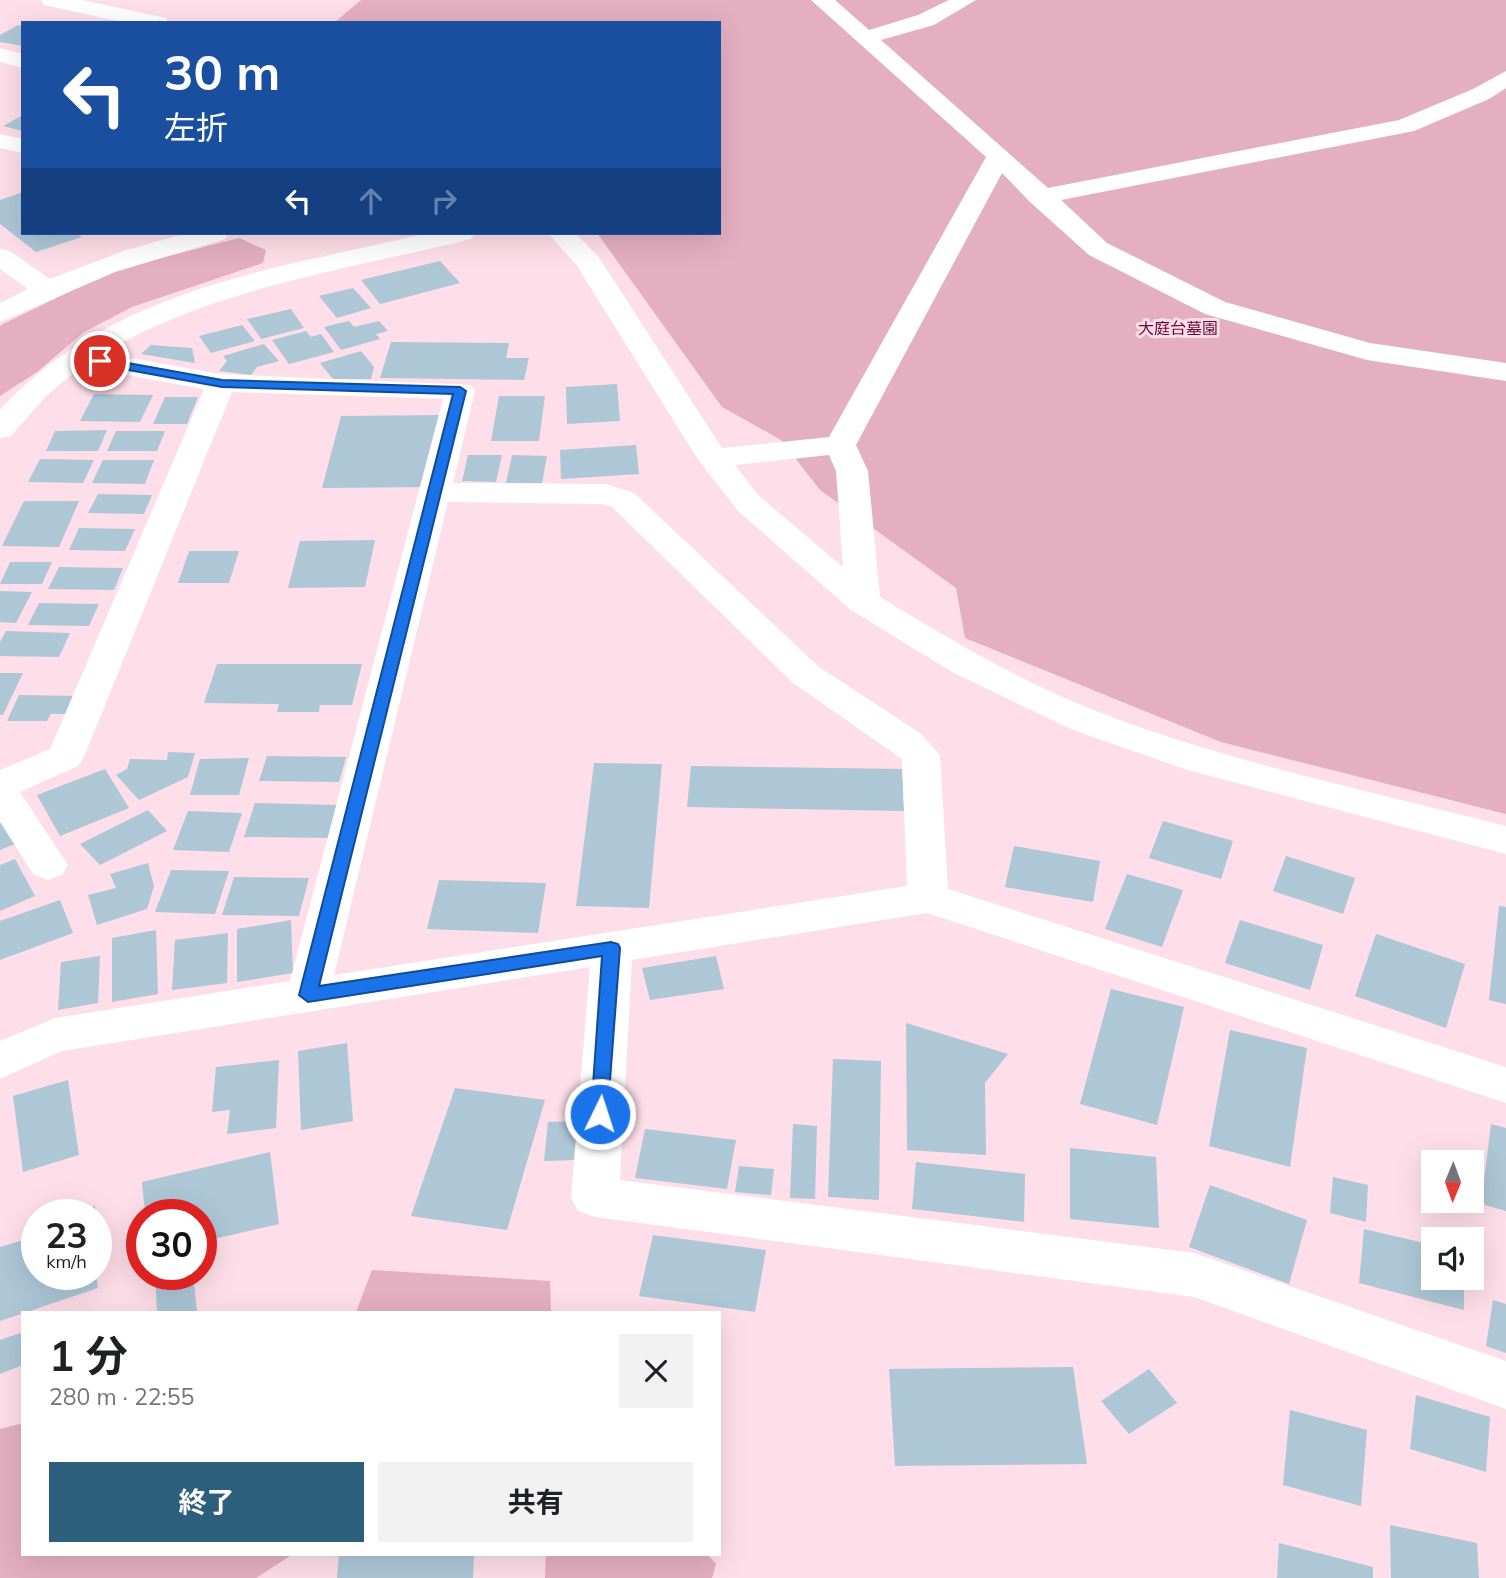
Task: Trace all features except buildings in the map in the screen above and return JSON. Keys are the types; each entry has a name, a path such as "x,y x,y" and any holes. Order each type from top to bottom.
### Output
{"street":[{"path":"52,0 149,21"},
{"path":"822,0 999,156 1039,197 1098,249 1215,308 1367,351 1506,372"},
{"path":"866,38 926,20 965,0"},
{"path":"0,55 21,60"},
{"path":"1039,197 1405,126 1481,94 1506,78"},
{"path":"0,141 21,146"},
{"path":"840,444 999,156"},
{"path":"0,314 45,288 124,257 206,235"},
{"path":"0,429 32,393 76,357 120,331 180,305 240,286 405,239 443,235"},
{"path":"563,235 587,262 713,458 748,503 863,602 965,664 1086,721 1197,760 1506,840"},
{"path":"0,257 45,288"},
{"path":"76,357 222,383 460,391 308,995"},
{"path":"0,785 65,757 222,383"},
{"path":"713,458 840,444"},
{"path":"840,444 852,471 863,602"},
{"path":"435,492 606,494 623,500 806,675 907,742 921,755 928,898"},
{"path":"0,791 48,865"},
{"path":"0,1061 55,1034 928,898 1506,1085"},
{"path":"611,948 595,1197 1194,1275 1506,1385"}],"green space":[{"name":"大庭台墓園","path":"361,0 1506,0 1506,814 1221,742 965,638 956,588 820,490 781,440 722,407 598,235 721,235 721,21 336,21"},
{"path":"239,238 266,250 263,263 132,307 84,332 37,372 0,396 0,326 3,324 114,270"},
{"path":"372,1270 550,1281 551,1311 356,1311"},
{"path":"21,1424 21,1556 290,1556 256,1578 0,1578 0,1429"},
{"path":"546,1556 709,1556 716,1564 712,1578 545,1578"}],"route":[{"path":"100,361 222,383 460,391 308,995 611,948 600,1114"}]}
